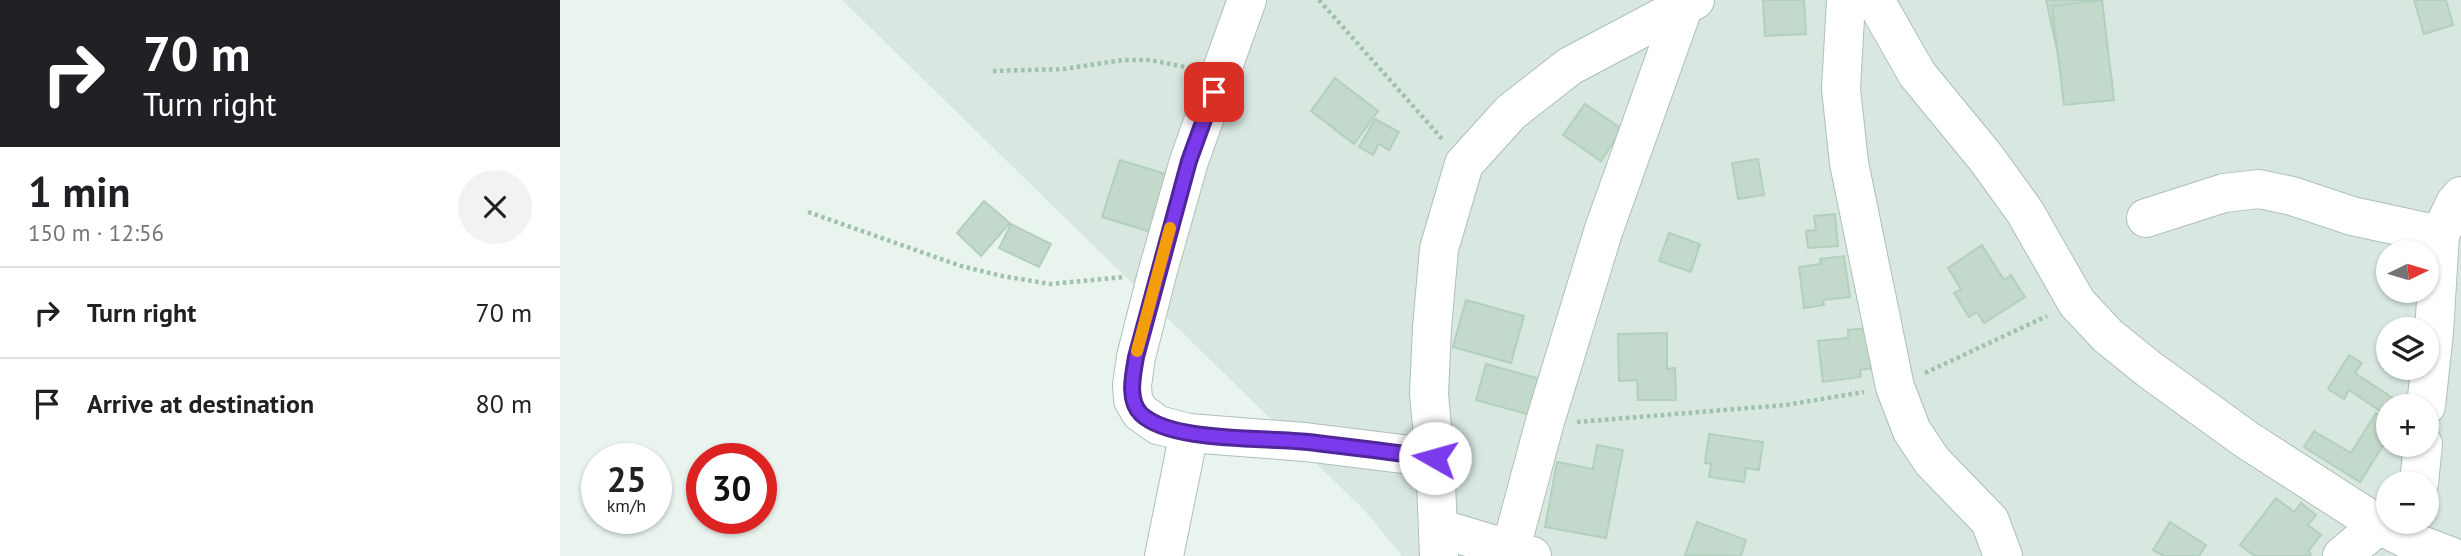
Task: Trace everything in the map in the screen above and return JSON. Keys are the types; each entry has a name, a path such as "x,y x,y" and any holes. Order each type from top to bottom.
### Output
{"street":[{"path":"1247,0 1189,161 1136,357 1133,400 1140,412 1157,425 1189,433 1305,442 1435,458"},
{"path":"1846,0 1841,89 1845,138 1895,387 1912,431 1932,461 1990,521 2003,556"},
{"path":"1875,0 1917,74 1986,158 2025,212 2077,303 2108,336 2247,440 2376,515"},
{"path":"1690,2 1603,232 1544,425 1522,552 1439,542 1429,394 1439,249 1464,164 1511,112 1570,66 1690,2"},
{"path":"2146,218 2224,193 2259,190 2292,196 2352,216 2440,235"},
{"path":"2428,394 2440,235 2461,196"},
{"path":"1164,556 1189,433"},
{"path":"2343,556 2393,534"},
{"path":"2409,534 2450,556"}],"path":[{"path":"1319,0 1464,164"},
{"path":"993,71 1064,69 1123,60 1150,60 1189,68 1223,69"},
{"path":"808,212 961,265 1002,276 1050,284 1157,274"},
{"path":"1544,425 1786,405 1895,387 2077,303"}],"shaded area":[{"path":"842,0 2461,0 2461,556 1402,556 1365,511"}],"building":[{"path":"1763,0 1804,0 1806,34 1765,36"},
{"path":"2046,0 2094,0 2112,81 2066,91"},
{"path":"2102,0 2114,100 2064,105 2052,6"},
{"path":"2414,0 2446,0 2453,25 2424,34"},
{"path":"1335,78 1378,111 1354,144 1311,111"},
{"path":"1585,104 1622,129 1601,161 1563,135"},
{"path":"1375,119 1399,132 1389,150 1379,144 1373,155 1359,147"},
{"path":"1758,159 1764,195 1738,199 1732,163"},
{"path":"1120,160 1172,176 1154,233 1102,217"},
{"path":"984,201 1010,223 981,256 957,233"},
{"path":"1835,214 1838,246 1808,248 1806,231 1816,230 1814,216"},
{"path":"1011,224 1051,244 1039,267 999,248"},
{"path":"1669,233 1700,244 1691,272 1659,261"},
{"path":"1982,245 2004,280 2011,275 2025,297 1984,323 1977,312 1969,317 1954,293 1961,289 1948,268"},
{"path":"1844,256 1850,297 1823,300 1824,305 1804,308 1799,267 1821,264 1820,259"},
{"path":"1466,300 1524,316 1511,363 1453,347"},
{"path":"1876,327 1881,367 1860,370 1861,377 1823,382 1818,341 1848,338 1848,330"},
{"path":"1667,333 1667,369 1675,368 1676,400 1638,400 1637,380 1619,381 1618,334"},
{"path":"2349,355 2362,363 2355,373 2387,394 2376,394 2376,408 2349,390 2344,399 2328,389"},
{"path":"1486,364 1544,380 1534,416 1476,400"},
{"path":"2376,413 2376,457 2360,482 2304,447 2314,431 2351,453"},
{"path":"1709,434 1763,442 1759,470 1746,468 1744,482 1709,477 1711,464 1705,463"},
{"path":"1597,445 1623,450 1606,538 1545,527 1557,462 1593,469"},
{"path":"2276,498 2294,512 2301,503 2316,515 2308,525 2321,535 2308,551 2310,556 2255,556 2240,545"},
{"path":"1697,522 1746,540 1741,556 1685,555"},
{"path":"2170,522 2206,545 2199,556 2164,556 2153,550"}],"slow traffic":[{"path":"1137,351 1170,228"}],"route":[{"path":"1214,92 1189,161 1136,357 1133,400 1140,412 1157,425 1189,433 1305,442 1435,458"}]}
